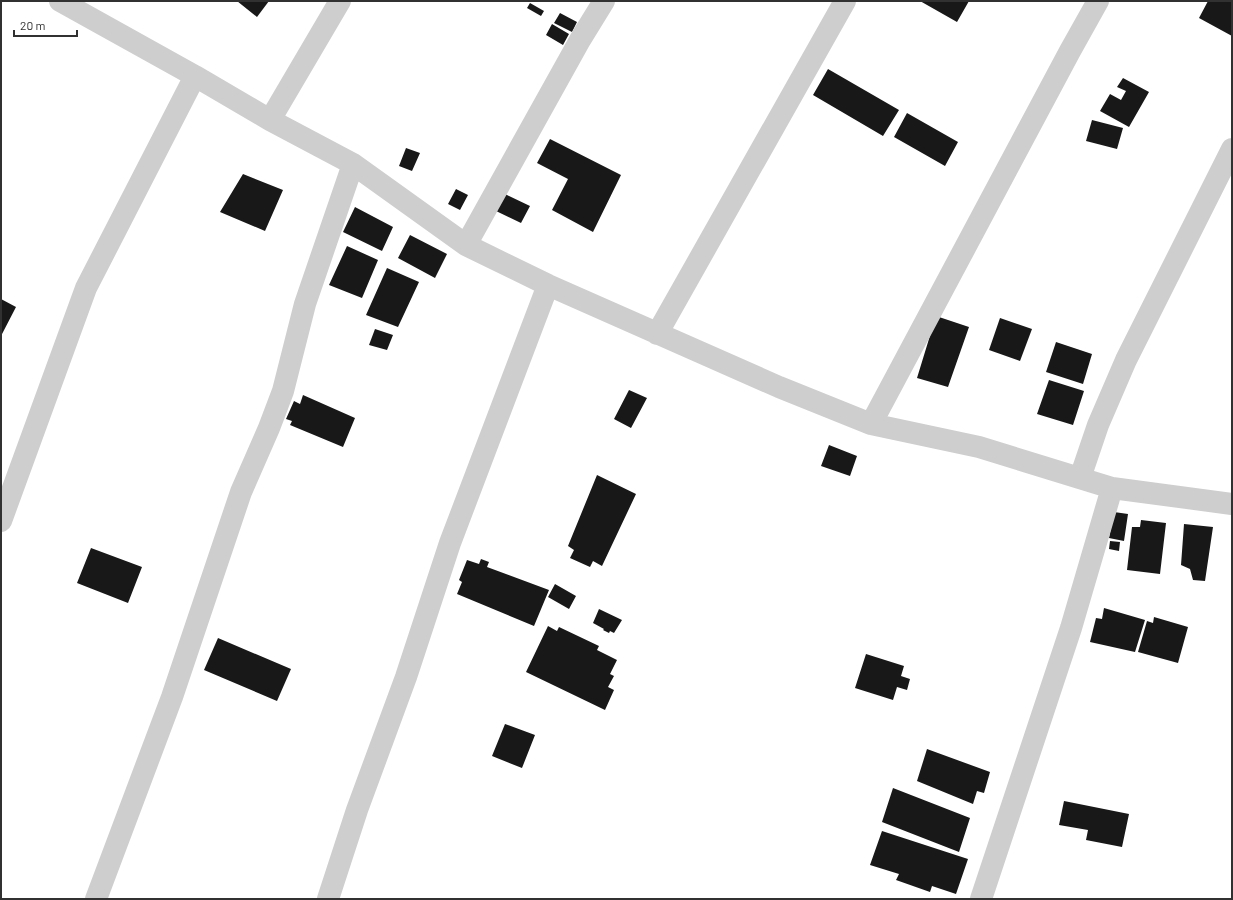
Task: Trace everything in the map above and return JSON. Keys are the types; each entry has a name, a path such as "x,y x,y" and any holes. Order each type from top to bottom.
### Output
{"street":[{"path":"60,1 195,76 270,120 353,164 466,245 548,285 779,387 871,424 979,447 1112,488 1232,504"},
{"path":"270,120 340,1"},
{"path":"466,245 580,40 604,1"},
{"path":"657,334 845,1"},
{"path":"871,424 1066,58 1098,1"},
{"path":"1,521 86,288 195,76"},
{"path":"1080,478 1098,425 1126,360 1232,148"},
{"path":"96,899 172,697 241,492 269,428 280,398 305,304 353,164"},
{"path":"328,899 357,810 406,677 450,543 548,285"},
{"path":"981,899 1071,628 1112,488"}],"building":[{"path":"237,1 269,1 257,17"},
{"path":"920,1 969,1 957,22"},
{"path":"1208,1 1232,1 1232,36 1199,18"},
{"path":"530,3 544,11 541,16 527,8"},
{"path":"560,13 577,22 572,32 554,23"},
{"path":"552,24 569,34 563,45 546,35"},
{"path":"828,69 899,110 883,136 813,95"},
{"path":"1123,78 1149,92 1129,127 1100,111 1110,94 1121,100 1126,91 1117,87"},
{"path":"907,113 958,142 945,166 894,137"},
{"path":"1092,120 1123,128 1117,149 1086,141"},
{"path":"550,139 621,175 593,232 552,210 568,179 537,163"},
{"path":"406,148 420,153 412,171 399,166"},
{"path":"243,174 283,190 265,231 220,212"},
{"path":"456,189 468,195 460,210 448,204"},
{"path":"505,194 530,206 521,223 496,211"},
{"path":"355,207 393,227 382,251 343,232"},
{"path":"410,235 447,254 435,278 398,258"},
{"path":"347,246 378,260 362,298 329,285"},
{"path":"387,268 419,282 398,327 366,315"},
{"path":"1,299 16,307 1,336"},
{"path":"936,316 969,327 948,387 917,378"},
{"path":"1000,318 1032,329 1020,361 989,350"},
{"path":"375,329 393,335 387,350 369,345"},
{"path":"1056,342 1092,354 1083,384 1046,372"},
{"path":"1049,380 1084,391 1073,425 1037,414"},
{"path":"629,390 647,398 631,428 614,419"},
{"path":"303,395 355,418 343,447 290,425 292,421 286,419 294,401 300,404"},
{"path":"829,445 857,456 850,476 821,466"},
{"path":"597,475 636,494 602,566 593,561 590,567 570,558 574,550 568,546"},
{"path":"1114,512 1128,514 1124,541 1109,538"},
{"path":"1141,520 1166,523 1160,574 1127,570 1132,527 1140,527"},
{"path":"1184,524 1213,527 1205,581 1193,580 1190,569 1181,565"},
{"path":"1110,541 1120,542 1119,551 1109,549"},
{"path":"91,548 142,567 128,603 77,583"},
{"path":"481,559 489,562 487,567 549,590 534,626 457,594 462,582 459,580 467,560 479,564"},
{"path":"555,584 576,596 569,609 548,597"},
{"path":"1104,608 1145,620 1135,652 1090,642 1096,618 1102,619"},
{"path":"599,609 622,620 614,633 610,631 609,633 593,623"},
{"path":"1154,617 1188,627 1178,663 1138,652 1147,621 1153,623"},
{"path":"548,626 557,631 559,627 599,646 597,650 617,660 610,674 614,676 608,687 614,690 605,710 526,672"},
{"path":"218,638 291,669 277,701 204,670"},
{"path":"866,654 904,666 901,676 910,679 907,690 897,687 893,700 855,688"},
{"path":"505,724 535,735 522,768 492,756"},
{"path":"927,749 990,772 984,793 977,791 973,804 917,781"},
{"path":"893,788 970,818 959,852 882,822"},
{"path":"1064,801 1129,814 1122,847 1086,840 1088,830 1059,825"},
{"path":"882,831 968,859 956,894 932,886 930,892 896,880 899,874 870,865"}]}
